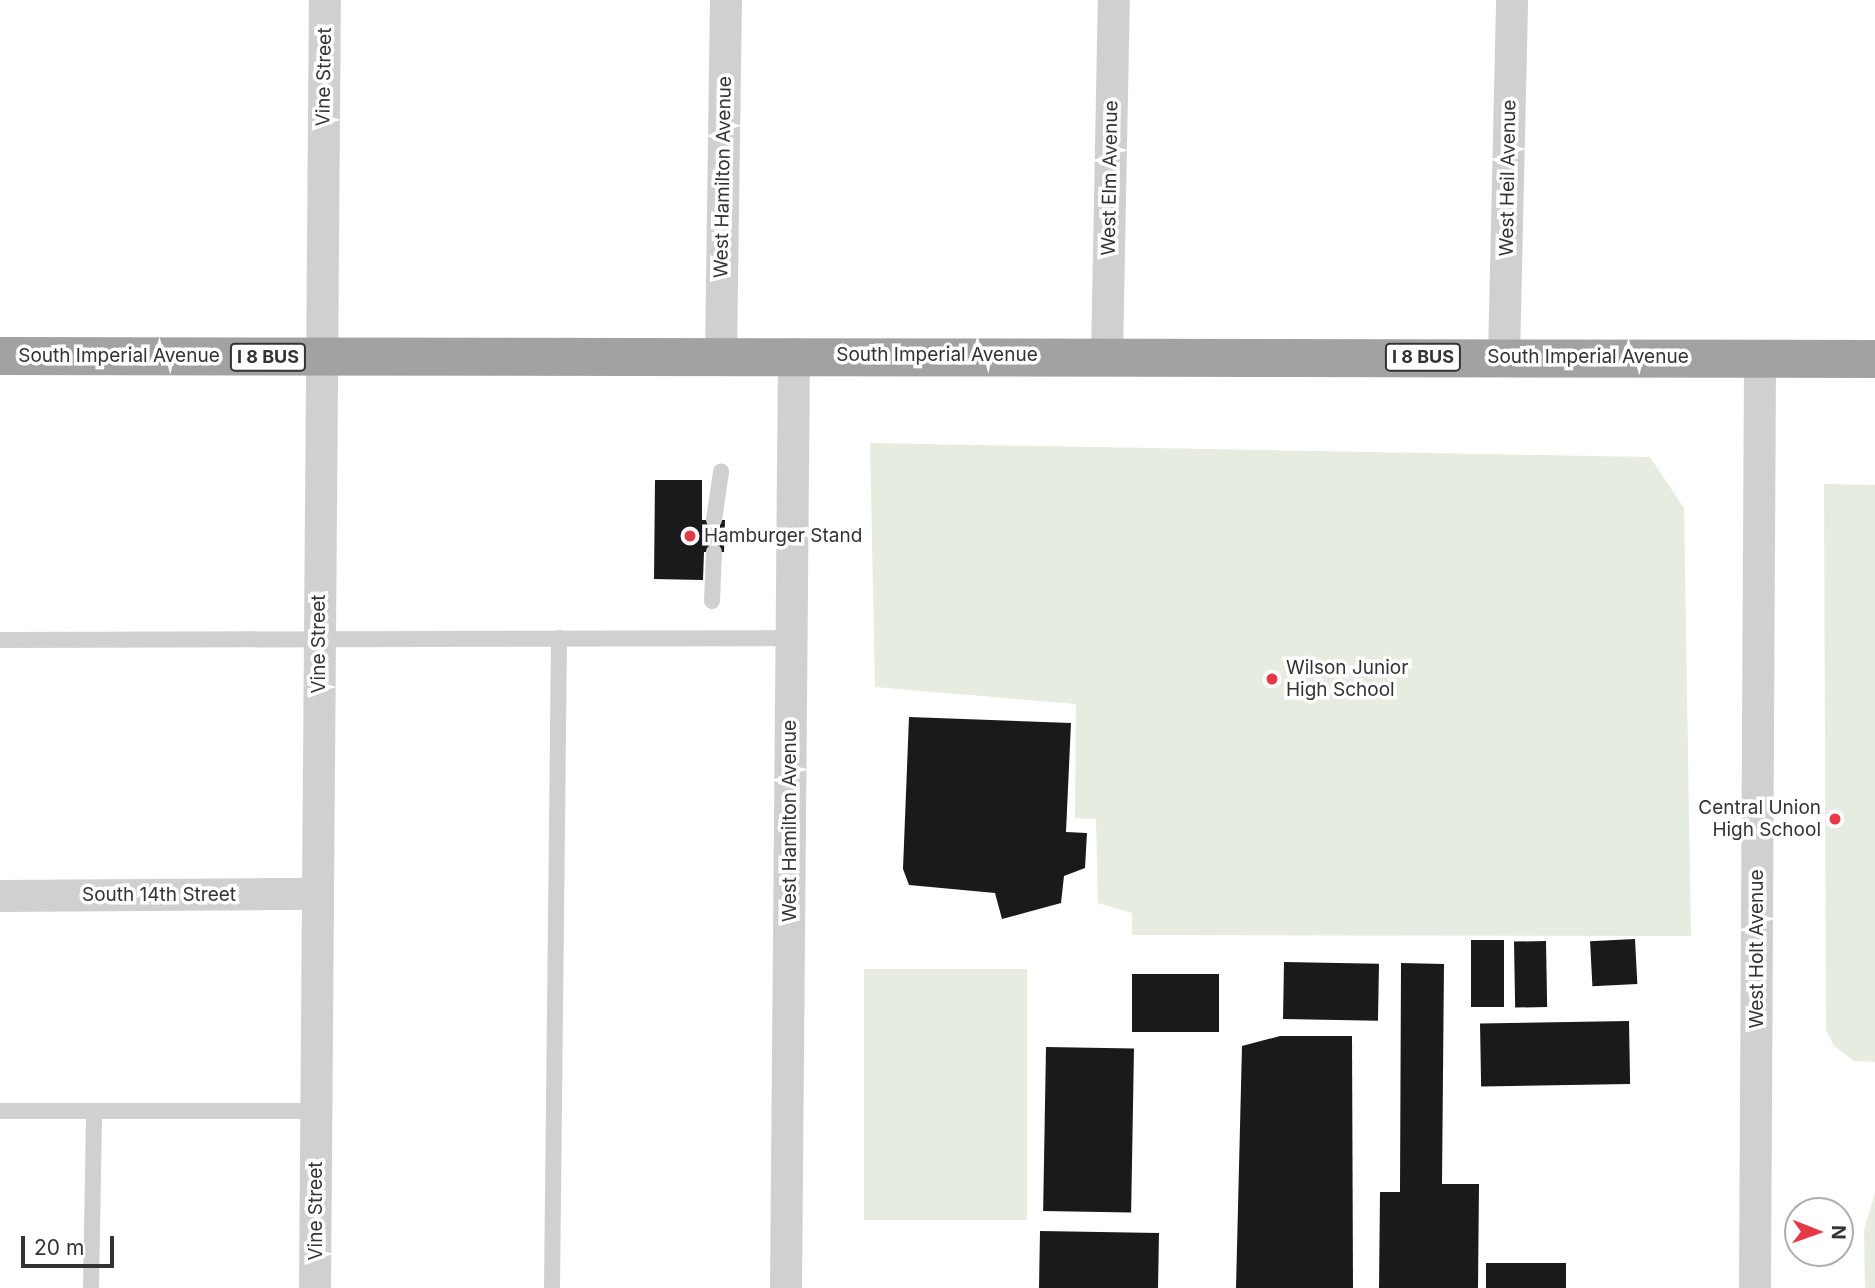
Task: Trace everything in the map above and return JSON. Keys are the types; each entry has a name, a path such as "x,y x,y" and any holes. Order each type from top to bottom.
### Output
{"highway":[{"name":"South Imperial Avenue","path":"0,356 794,354 1875,359"}],"street":[{"name":"Vine Street","path":"315,1288 325,0"},
{"name":"West Hamilton Avenue","path":"721,354 726,0"},
{"name":"West Elm Avenue","path":"1107,355 1114,0"},
{"name":"West Heil Avenue","path":"1504,357 1512,0"},
{"name":"West Hamilton Avenue","path":"786,1288 794,354"},
{"name":"West Holt Avenue","path":"1755,1288 1760,358"},
{"name":"South 14th Street","path":"0,895 318,894"}],"lane":[{"path":"714,520 721,472"},
{"path":"712,601 714,552"},
{"path":"552,1288 559,638"},
{"path":"0,640 791,638"},
{"path":"0,1111 316,1111"},
{"path":"91,1288 94,1111"}],"shaded area":[{"path":"870,443 1650,457 1684,508 1691,936 1132,935 1132,913 1098,903 1096,819 1075,818 1076,704 875,687"},
{"path":"1824,484 1875,485 1875,1062 1854,1061 1834,1046 1826,1030"},
{"path":"864,969 1027,969 1027,1220 864,1220"},
{"path":"1875,1193 1875,1288 1865,1288 1864,1230"}],"building":[{"name":"Hamburger Stand","path":"655,480 702,480 702,520 725,520 724,552 704,552 703,580 654,579"},
{"path":"909,717 1071,723 1066,832 1087,833 1085,868 1064,876 1061,903 1002,919 995,893 909,885 903,869"},
{"path":"1635,939 1637,984 1592,986 1590,941"},
{"path":"1471,940 1504,940 1504,1007 1471,1007"},
{"path":"1546,941 1547,1007 1515,1008 1514,942"},
{"path":"1284,962 1379,964 1378,1021 1283,1019"},
{"path":"1401,963 1444,964 1442,1184 1479,1184 1478,1288 1379,1288 1380,1192 1400,1192"},
{"path":"1132,974 1219,974 1219,1032 1132,1032"},
{"path":"1629,1021 1630,1084 1481,1087 1480,1024"},
{"path":"1280,1036 1352,1036 1353,1288 1236,1288 1242,1046"},
{"path":"1046,1047 1134,1049 1131,1213 1043,1211"},
{"path":"1040,1231 1159,1233 1158,1288 1039,1288"},
{"path":"1486,1263 1566,1263 1566,1288 1486,1288"}],"place":[{"name":"Hamburger Stand","path":"690,536"},
{"name":"Wilson Junior High School","path":"1272,679"},
{"name":"Central Union High School","path":"1835,819"}]}
